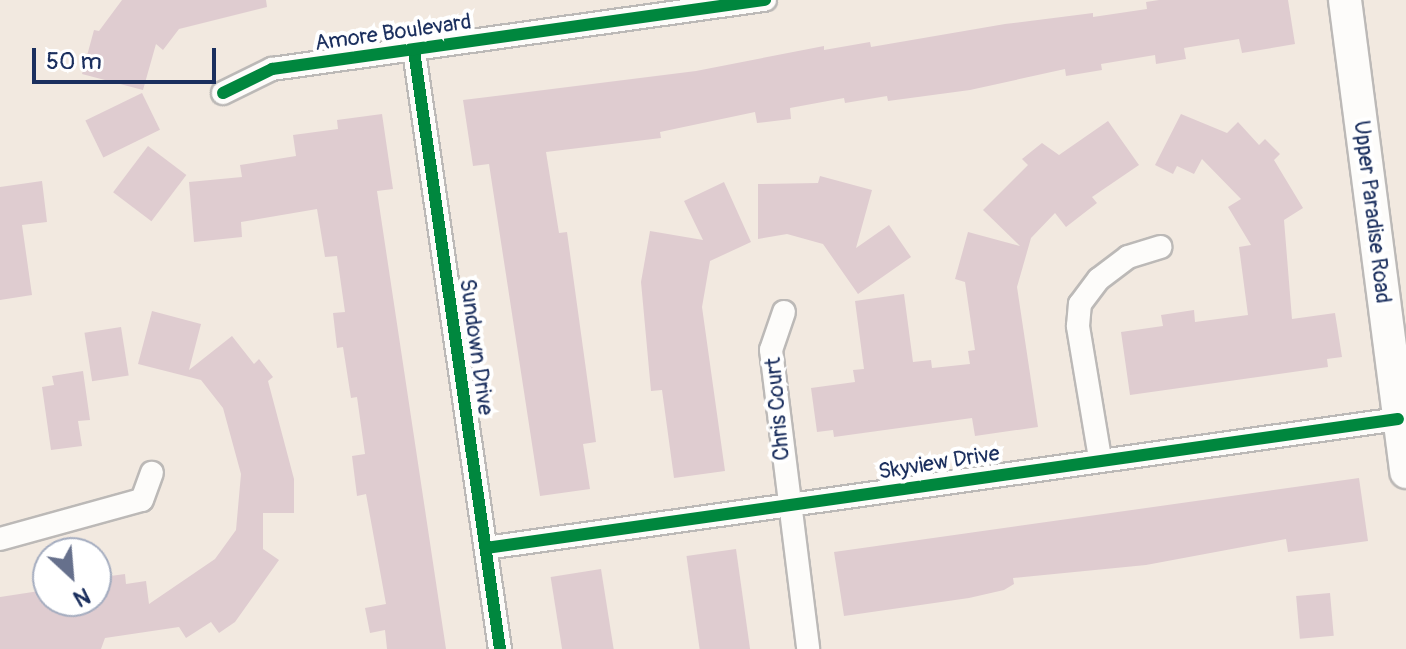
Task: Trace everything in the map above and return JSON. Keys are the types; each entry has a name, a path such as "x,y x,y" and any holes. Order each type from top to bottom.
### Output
{"main road":[{"name":"Upper Paradise Road","path":"1345,0 1406,472"}],"street":[{"name":"Amore Boulevard","path":"223,93 272,69 765,0"},
{"name":"Sundown Drive","path":"414,51 500,649"},
{"path":"1100,458 1078,326 1080,304 1099,279 1128,257 1160,247"},
{"name":"Chris Court","path":"784,312 771,350 787,507 808,649"},
{"name":"Skyview Drive","path":"486,548 787,507 1100,458 1398,419"},
{"path":"0,539 142,500 152,473"}],"building":[{"path":"122,0 266,0 267,7 179,29 163,50 156,44 143,90 82,74 94,30 99,31"},
{"path":"1288,0 1295,44 1242,53 1239,39 1184,48 1186,59 1156,64 1155,55 1101,64 1102,70 1066,76 1065,69 970,90 888,101 887,96 845,103 844,98 790,108 791,119 757,123 755,112 660,132 661,138 546,152 559,233 567,232 596,442 583,444 590,489 540,496 489,164 473,166 463,100 696,71 824,46 824,50 870,42 871,47 1005,24 1093,13 1093,17 1147,9 1146,2"},
{"path":"142,93 160,130 103,157 85,121"},
{"path":"382,114 393,189 377,191 446,649 387,649 385,630 370,633 365,608 386,604 366,494 357,496 352,456 365,454 357,397 351,398 343,347 337,348 333,313 345,312 337,256 325,257 317,209 241,222 242,237 194,242 189,182 242,177 240,165 296,156 293,135 338,129 337,120"},
{"path":"1181,114 1227,133 1238,122 1259,145 1265,139 1280,154 1274,160 1303,208 1284,220 1292,319 1335,313 1342,357 1327,359 1328,367 1130,395 1121,332 1163,326 1161,315 1194,310 1195,322 1248,315 1239,247 1251,245 1228,207 1241,199 1202,159 1194,174 1177,166 1173,174 1155,165"},
{"path":"1108,121 1139,165 1092,197 1097,203 1066,227 1055,213 1031,238 1017,287 1038,427 975,436 972,418 834,437 833,430 817,432 811,388 855,382 853,370 864,369 855,301 904,294 913,362 931,360 932,368 970,364 968,351 975,350 965,282 955,279 968,232 1020,246 983,210 1028,165 1022,159 1042,143 1059,155"},
{"path":"148,146 186,175 151,221 113,192"},
{"path":"820,176 872,190 856,248 889,225 911,257 858,294 823,244 787,234 758,239 758,184 818,183"},
{"path":"42,181 47,222 22,225 32,295 0,300 0,187"},
{"path":"724,182 751,242 710,261 702,307 725,471 674,478 662,390 651,391 641,282 650,231 703,240 684,201"},
{"path":"152,311 201,324 189,370 232,336 254,364 259,359 273,377 268,381 294,479 294,513 263,513 263,549 279,560 235,622 219,633 211,622 186,638 179,627 105,638 101,649 0,649 0,597 32,592 32,617 112,617 112,576 125,574 126,584 146,581 149,604 215,559 236,530 241,474 223,408 201,380 138,364"},
{"path":"121,327 129,375 92,381 84,333"},
{"path":"83,371 90,420 78,421 82,446 51,450 42,387 54,385 52,376"},
{"path":"1359,478 1368,541 1288,552 1286,539 1146,565 1013,578 1014,584 1004,590 969,598 844,616 834,552"},
{"path":"736,549 750,649 700,649 686,556"},
{"path":"601,569 614,649 562,649 551,577"},
{"path":"1330,593 1334,636 1300,639 1296,596"}],"cycle path":[{"path":"223,93 272,69 765,0"},
{"path":"414,51 500,649"},
{"path":"486,548 1398,419"}]}
